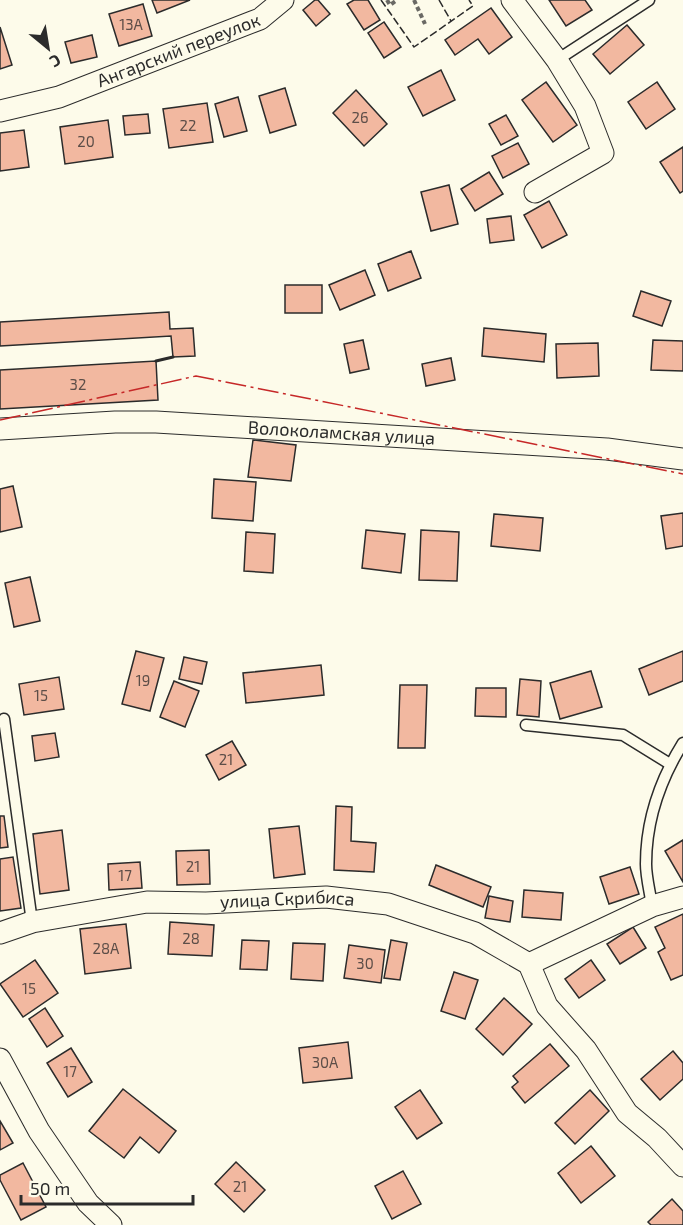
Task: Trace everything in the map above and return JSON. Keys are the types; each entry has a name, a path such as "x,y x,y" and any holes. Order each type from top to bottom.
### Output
{"street":[{"name":"Ангарский переулок","path":"0,111 59,97 260,19 283,0"},
{"path":"512,0 557,60 585,106 603,153 536,192"},
{"name":"Волоколамская улица","path":"0,429 115,422 156,422 607,450 683,459"},
{"name":"улица Скрибиса","path":"0,933 32,922 147,902 206,903 326,897 388,904 475,933 530,964"},
{"path":"683,897 652,906 530,964 547,1006 586,1050 627,1113 657,1138 683,1166"},
{"path":"0,1059 39,1131 88,1203 111,1225"}],"lane":[{"path":"557,60 649,0"},
{"path":"4,719 32,922"},
{"path":"526,725 623,735 670,764"},
{"path":"652,906 646,865 652,809 670,764 683,743"}],"path":[{"path":"387,0 390,5 398,0"},
{"path":"414,0 425,24"}],"building":[{"path":"152,0 190,0 157,13"},
{"path":"318,0 330,14 316,26 303,10"},
{"path":"354,0 368,0 380,20 364,30 347,4"},
{"path":"549,0 585,0 592,10 566,26"},
{"path":"143,4 152,36 119,46 109,14"},
{"path":"491,8 512,37 489,54 478,39 455,55 445,40"},
{"path":"384,22 401,47 384,58 368,33"},
{"path":"627,25 644,45 610,74 593,54"},
{"path":"0,27 12,65 0,69"},
{"path":"92,35 97,57 71,63 65,42"},
{"path":"441,70 455,100 423,116 408,87"},
{"path":"546,82 577,125 553,142 522,100"},
{"path":"657,82 675,109 646,129 628,102"},
{"path":"285,88 296,125 270,133 259,96"},
{"path":"356,90 387,124 364,146 333,113"},
{"path":"238,97 247,131 224,137 215,104"},
{"path":"207,103 213,142 169,148 163,109"},
{"path":"148,114 150,133 125,135 123,116"},
{"path":"506,115 518,136 501,145 489,124"},
{"path":"108,120 113,157 65,164 60,127"},
{"path":"24,130 29,167 0,171 0,133"},
{"path":"518,143 529,164 503,178 492,156"},
{"path":"683,147 683,191 680,193 660,162"},
{"path":"489,172 503,194 475,211 461,189"},
{"path":"449,185 458,224 431,231 421,192"},
{"path":"549,201 567,235 542,248 524,215"},
{"path":"511,216 514,240 490,243 487,219"},
{"path":"411,251 421,278 388,291 378,264"},
{"path":"365,270 375,295 340,310 329,285"},
{"path":"285,285 322,285 322,313 285,313"},
{"path":"641,291 671,301 662,326 633,316"},
{"path":"169,312 170,329 193,328 195,356 173,357 171,336 0,346 0,322"},
{"path":"484,328 546,334 544,362 482,356"},
{"path":"363,340 369,369 350,373 344,344"},
{"path":"653,340 683,341 683,371 651,370"},
{"path":"598,343 599,376 557,378 556,344"},
{"path":"451,358 455,380 426,386 422,364"},
{"path":"156,361 158,400 0,409 0,370"},
{"path":"253,440 296,445 291,481 248,477"},
{"path":"214,479 256,482 253,521 212,518"},
{"path":"13,486 22,527 0,532 0,489"},
{"path":"683,513 683,546 666,549 661,516"},
{"path":"494,514 543,518 540,551 491,546"},
{"path":"366,530 405,534 401,573 362,568"},
{"path":"421,530 459,532 457,581 419,580"},
{"path":"246,532 275,534 273,573 244,571"},
{"path":"30,577 40,621 14,627 5,583"},
{"path":"136,651 164,658 150,711 122,704"},
{"path":"683,651 683,681 649,695 639,669"},
{"path":"184,657 207,662 202,684 179,679"},
{"path":"321,665 324,695 246,703 243,673"},
{"path":"591,671 602,707 560,719 550,683"},
{"path":"59,677 64,709 24,715 19,684"},
{"path":"520,679 541,681 539,717 517,715"},
{"path":"174,681 199,691 185,727 160,717"},
{"path":"400,685 427,685 425,748 398,748"},
{"path":"476,688 506,688 506,717 475,716"},
{"path":"55,733 59,757 35,761 32,736"},
{"path":"232,741 246,765 219,780 206,755"},
{"path":"336,806 352,807 351,841 376,843 374,872 334,870"},
{"path":"0,816 4,816 8,847 0,848"},
{"path":"299,826 305,874 274,878 269,829"},
{"path":"62,830 69,890 40,894 33,834"},
{"path":"683,840 683,882 665,851"},
{"path":"209,850 210,884 177,885 176,851"},
{"path":"13,857 21,908 0,911 0,859"},
{"path":"140,862 142,888 109,890 108,864"},
{"path":"436,865 491,887 483,907 429,885"},
{"path":"630,867 639,894 609,904 600,877"},
{"path":"524,890 563,893 561,920 522,917"},
{"path":"489,896 513,901 510,922 485,918"},
{"path":"683,914 683,975 671,980 658,952 665,948 655,927"},
{"path":"170,922 214,925 212,956 168,954"},
{"path":"126,924 131,968 85,974 80,929"},
{"path":"633,927 646,948 620,964 607,944"},
{"path":"242,940 269,941 267,970 240,969"},
{"path":"391,940 407,943 400,980 384,978"},
{"path":"293,943 325,944 323,981 291,979"},
{"path":"349,945 385,950 381,983 344,978"},
{"path":"35,960 58,993 23,1017 0,984"},
{"path":"591,960 605,980 579,998 565,979"},
{"path":"454,972 478,980 465,1019 441,1011"},
{"path":"504,998 532,1024 503,1055 476,1029"},
{"path":"45,1008 63,1036 47,1047 29,1019"},
{"path":"348,1042 352,1078 303,1083 299,1048"},
{"path":"550,1044 569,1066 525,1103 512,1087 518,1082 513,1076"},
{"path":"71,1048 92,1082 68,1097 47,1063"},
{"path":"673,1051 683,1063 683,1079 660,1100 641,1079"},
{"path":"123,1089 176,1131 159,1153 140,1137 124,1158 89,1131"},
{"path":"420,1090 442,1123 417,1139 395,1107"},
{"path":"590,1090 609,1111 575,1144 555,1123"},
{"path":"0,1121 13,1143 0,1150"},
{"path":"591,1146 615,1176 581,1203 558,1173"},
{"path":"236,1162 265,1190 244,1212 215,1184"},
{"path":"23,1163 46,1207 21,1220 0,1180 0,1175"},
{"path":"403,1171 421,1204 392,1219 375,1186"},
{"path":"672,1199 683,1211 683,1225 651,1225 648,1222"}],"fence":[{"path":"381,0 414,47 473,6 469,0"},
{"path":"439,0 451,21"}],"wall":[{"path":"156,361 173,357"}],"power":[{"path":"0,420 196,376 683,474"}]}
